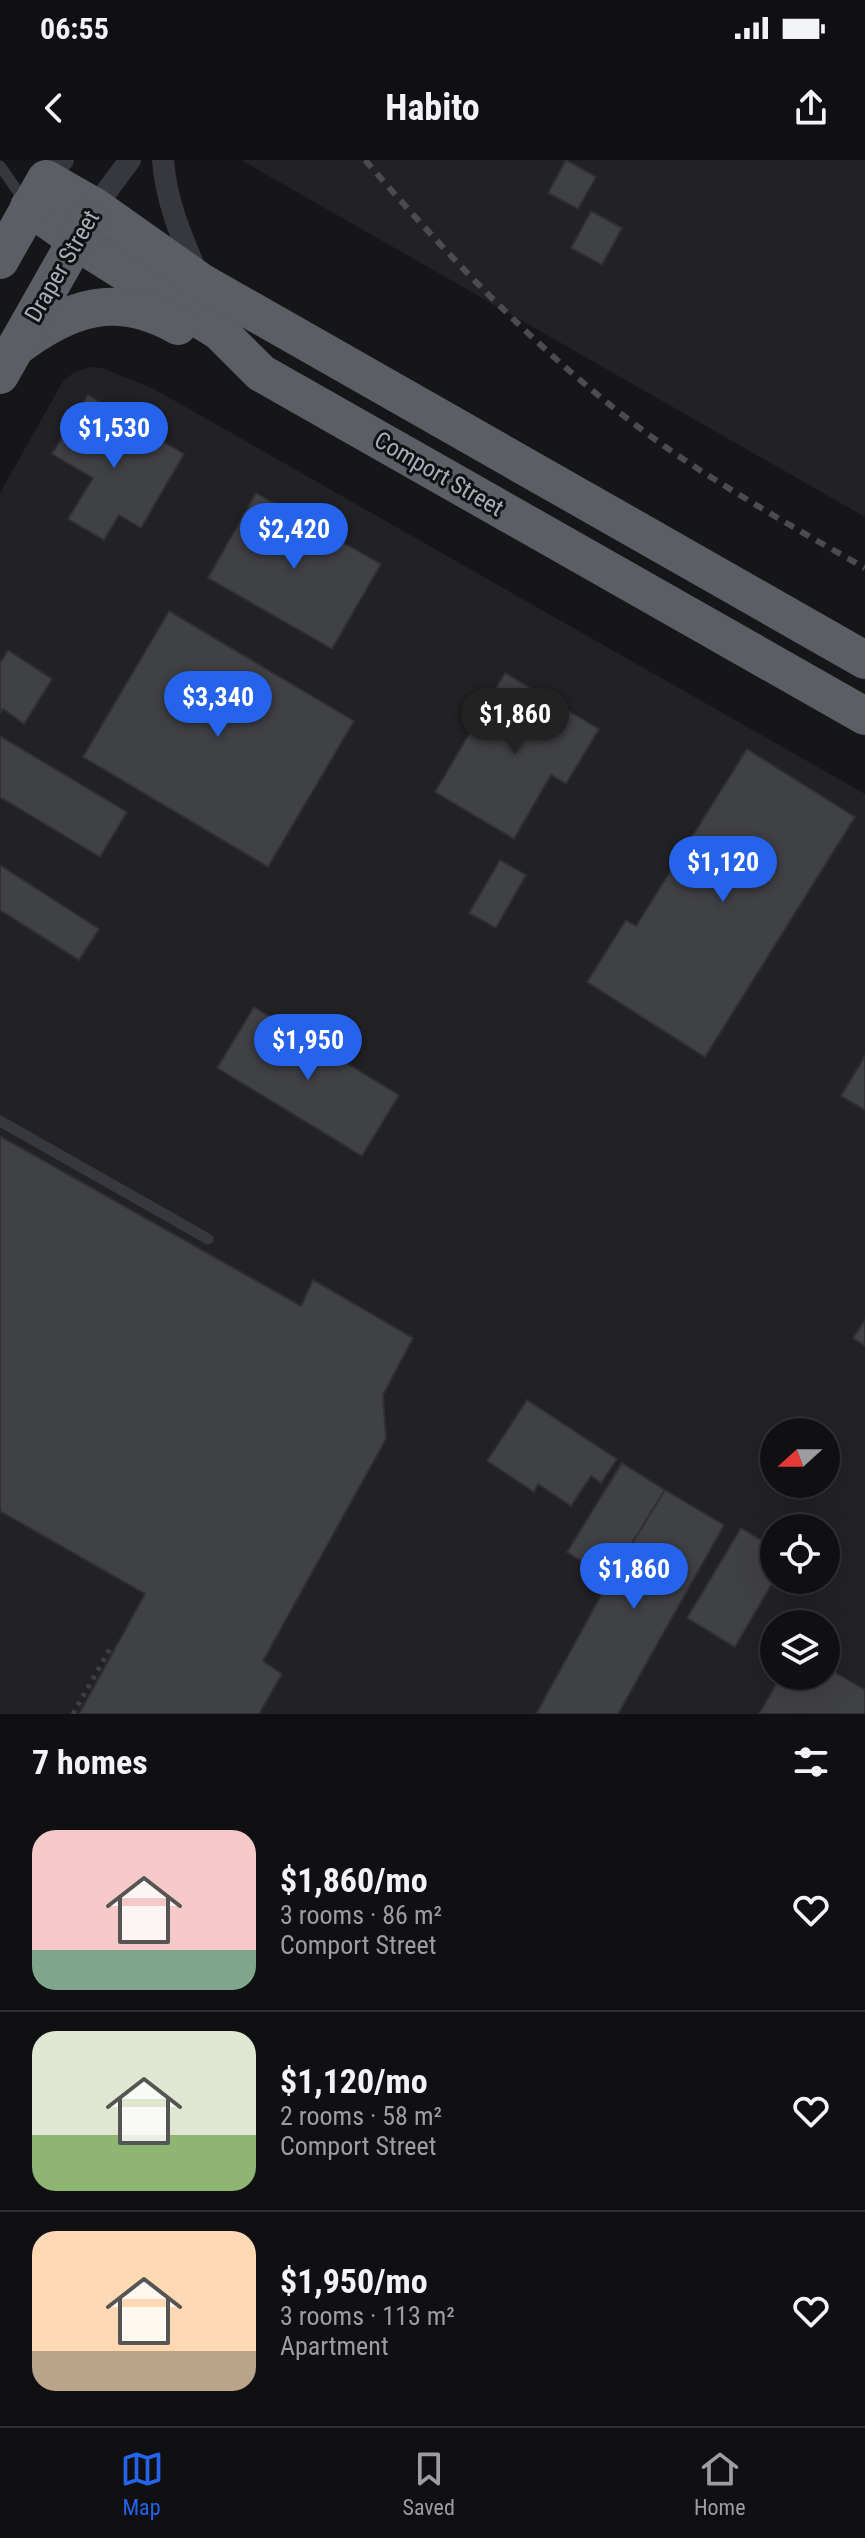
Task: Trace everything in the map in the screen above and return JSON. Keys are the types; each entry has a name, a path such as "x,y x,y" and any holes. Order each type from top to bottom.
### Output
{"highway":[{"name":"Comport Street","path":"46,182 95,207 201,282 865,660"},
{"name":"Comport Street","path":"46,182 77,240 220,332 261,373 865,716"},
{"path":"0,260 46,182"},
{"name":"Draper Street","path":"8,362 95,207"},
{"path":"8,362 41,329 82,310 95,307 138,308 163,318 261,373"}],"street":[{"name":"Draper Street","path":"95,207 130,160"},
{"path":"163,160 175,223 201,282"}],"lane":[{"path":"0,166 46,182"},
{"path":"0,1121 208,1239"}],"path":[{"path":"73,1714 111,1647"}],"shaded area":[{"path":"241,160 865,160 865,517"},
{"path":"90,367 102,368 154,389 865,794 865,1714 0,1714 0,493 63,381 75,372"}],"building":[{"path":"566,160 596,177 578,209 548,193"},
{"path":"591,211 622,228 602,265 571,248"},
{"path":"88,395 118,413 107,433 135,449 146,431 184,454 141,528 119,515 104,540 68,519 93,478 52,454"},
{"path":"256,493 381,564 332,649 208,578"},
{"path":"169,611 354,721 268,867 83,757"},
{"path":"8,650 52,679 24,724 3,709 0,713 0,663"},
{"path":"505,673 599,729 566,784 551,775 514,839 435,792"},
{"path":"0,736 127,812 100,857 0,797"},
{"path":"747,749 855,817 705,1057 587,982 626,920 636,926"},
{"path":"500,860 526,875 496,928 469,913"},
{"path":"0,865 99,929 79,960 0,910"},
{"path":"254,1007 399,1095 362,1156 217,1068"},
{"path":"865,1056 865,1110 841,1096"},
{"path":"0,1136 301,1306 313,1280 413,1338 383,1395 386,1439 263,1661 282,1674 259,1714 79,1714 145,1594 0,1511"},
{"path":"865,1320 865,1346 853,1338"},
{"path":"527,1400 617,1459 601,1483 591,1476 571,1506 538,1484 534,1492 487,1461"},
{"path":"622,1463 665,1490 610,1579 567,1552"},
{"path":"665,1490 724,1525 618,1714 536,1714 610,1579"},
{"path":"741,1528 760,1540 760,1594 766,1594 735,1647 687,1618"},
{"path":"840,1675 865,1690 865,1714 759,1714 773,1690 840,1690"}],"railway":[{"path":"365,160 475,281 596,393 683,459 865,568"}]}
